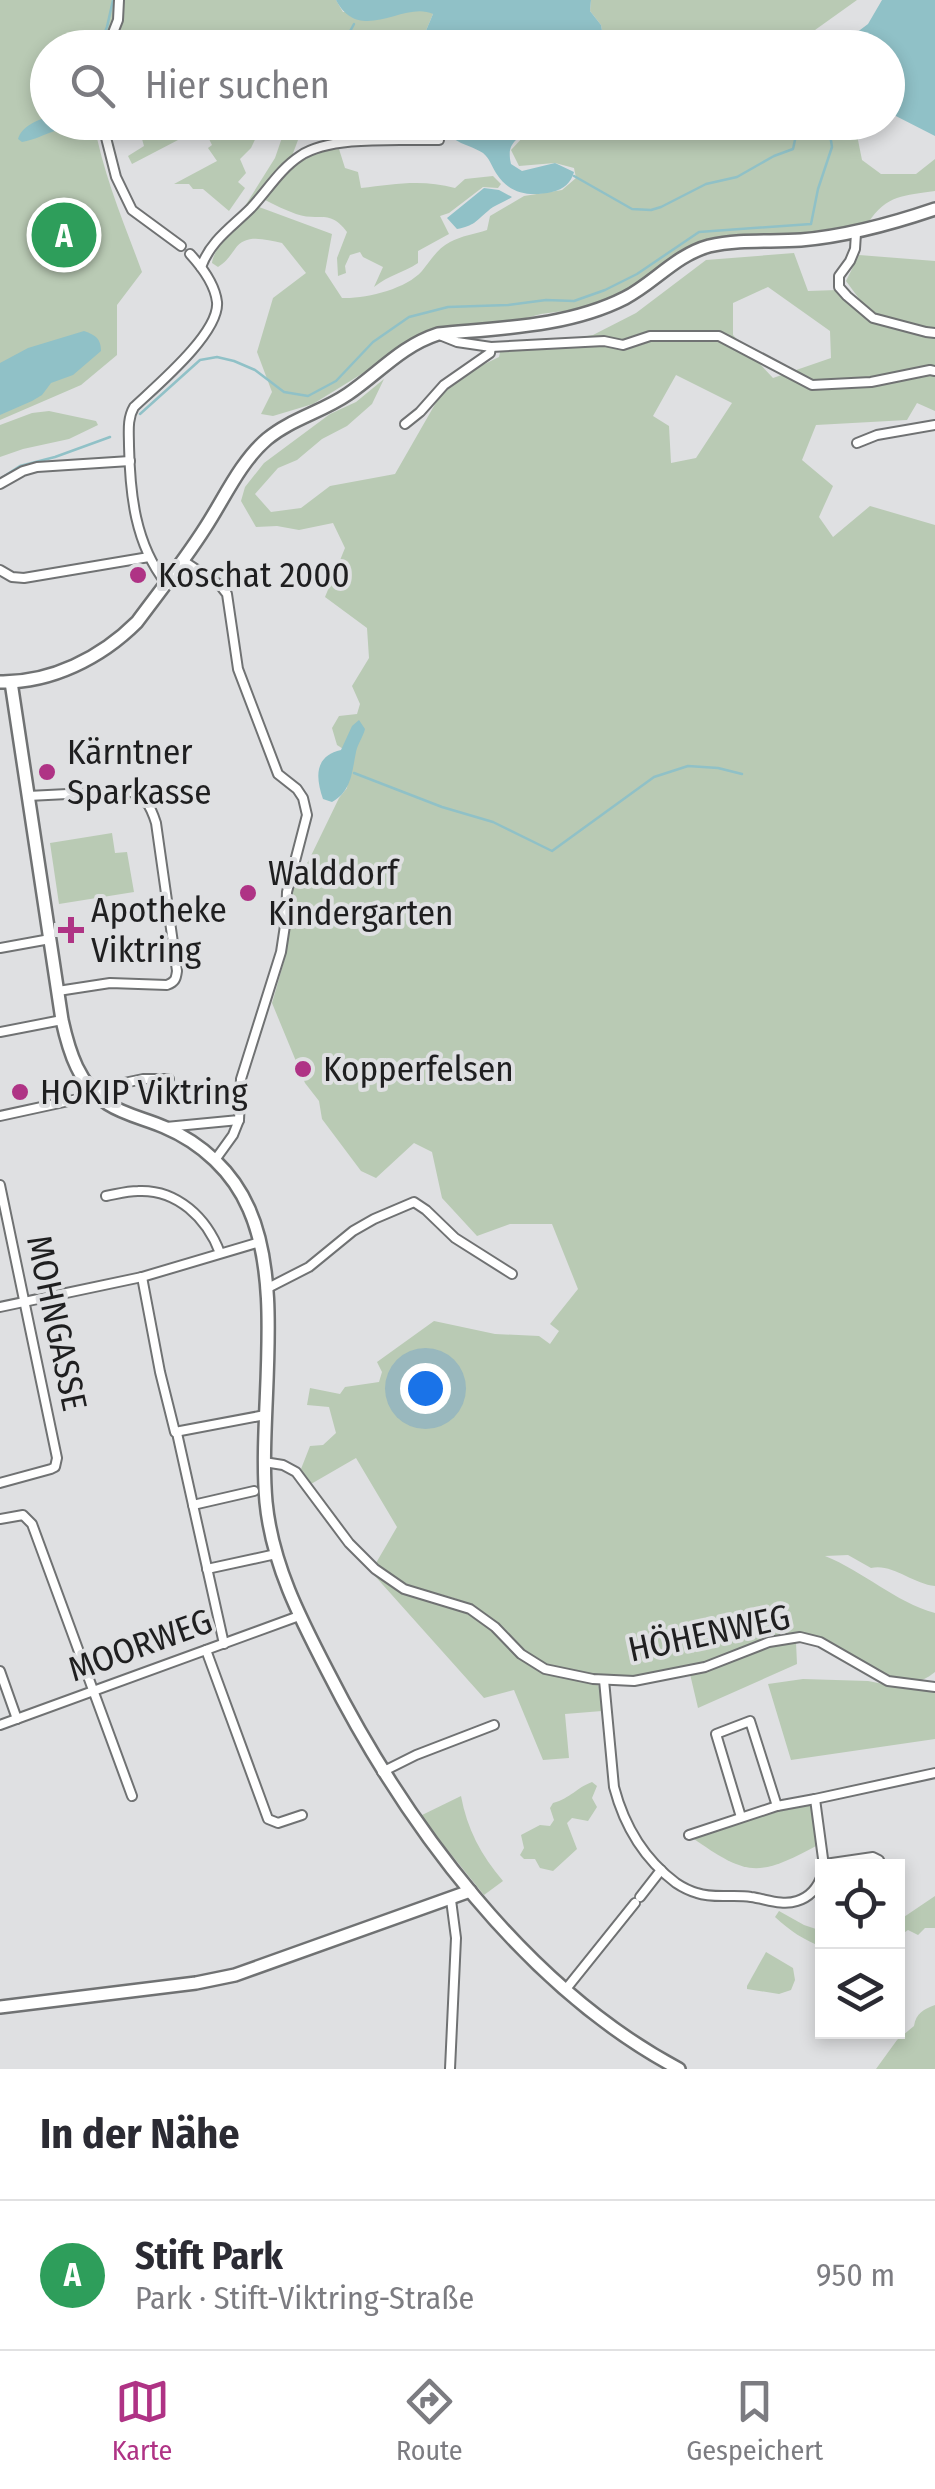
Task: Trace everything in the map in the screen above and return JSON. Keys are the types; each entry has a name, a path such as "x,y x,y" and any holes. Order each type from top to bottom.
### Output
{"street":[{"path":"114,30 120,0"},
{"path":"106,140 128,202 138,216 181,246"},
{"path":"200,266 215,241 290,164 312,150 345,142 439,140"},
{"path":"679,2069 625,2036 566,1989 470,1891 382,1772 299,1616 281,1572 266,1503 264,1415 268,1347 260,1242 243,1196 216,1160 187,1138 106,1104 76,1066 62,1020 28,796 6,682 49,675 81,663 137,622 209,523 252,454 267,439 339,400 397,354 423,339 569,318 602,308 708,246 856,233 935,208"},
{"path":"856,233 855,249 839,276 839,287 846,296 873,318 935,333"},
{"path":"166,583 149,557 136,520 129,422 134,407 193,351 216,310 216,300 190,254"},
{"path":"438,334 457,342 490,347 604,340 623,345 650,336 719,336 812,385 872,382 935,371"},
{"path":"405,424 444,385 485,358 490,347"},
{"path":"857,443 935,425"},
{"path":"0,484 36,467 130,461"},
{"path":"0,570 24,578 149,557"},
{"path":"182,560 220,584 227,594 238,669 278,774 297,790 306,816 287,892 281,952 240,1079 239,1120 216,1160"},
{"path":"28,796 136,792 149,805 156,823 176,978 167,985 110,983 58,990"},
{"path":"0,948 50,939"},
{"path":"0,1032 62,1020"},
{"path":"0,1116 78,1099 105,1087 143,1079 169,1079"},
{"path":"165,1127 239,1120"},
{"name":"MOHNGASSE","path":"0,1186 57,1458 51,1469 0,1482"},
{"path":"106,1196 141,1190 166,1195 188,1206 206,1225 220,1253"},
{"path":"266,1289 308,1267 353,1231 410,1202 418,1204 454,1238 512,1274"},
{"path":"0,1307 142,1277 260,1242"},
{"path":"142,1277 164,1391 224,1644"},
{"path":"177,1433 264,1415"},
{"name":"HÖHENWEG","path":"264,1462 296,1472 349,1544 374,1569 404,1589 470,1609 520,1654 545,1669 634,1682 704,1667 769,1642 800,1637 820,1642 888,1681 935,1687"},
{"path":"193,1505 254,1492"},
{"path":"0,1519 23,1516 32,1524 132,1796"},
{"path":"207,1569 276,1554"},
{"name":"MOORWEG","path":"0,1725 299,1616"},
{"path":"206,1650 268,1819 278,1823 302,1816"},
{"path":"0,1671 17,1719"},
{"path":"604,1680 618,1803 634,1837 661,1870 698,1894 793,1903 815,1888"},
{"path":"740,1817 716,1734 750,1721 777,1806"},
{"path":"382,1772 494,1724"},
{"path":"689,1835 777,1806 935,1774"},
{"path":"815,1798 823,1859"},
{"path":"566,1989 661,1870"},
{"path":"0,2006 235,1976 470,1891"},
{"path":"450,2069 456,1938 451,1900"}],"green space":[{"path":"0,0 116,0 109,30 30,30 30,140 98,140 142,272 117,305 117,355 81,385 0,420"},
{"path":"123,0 336,0 343,12 420,4 433,14 426,30 120,30"},
{"path":"591,0 857,0 815,30 602,30 590,11"},
{"path":"142,140 178,140 132,164 128,156 144,146"},
{"path":"210,140 255,140 240,159 246,173 238,182 245,188 229,211 203,189 174,184 217,161 208,148 212,145"},
{"path":"281,140 298,140 292,156 240,214 275,158"},
{"path":"520,140 858,140 862,160 881,174 916,174 935,159 935,191 889,201 868,223 710,241 685,250 623,293 586,308 519,320 436,328 313,404 273,416 261,414 272,392 257,352 273,298 306,273 282,243 256,239 239,244 218,267 212,263 214,256 231,233 259,207 332,234 325,272 342,298 374,295 415,277 445,245 487,230 490,216 524,196 562,190 576,178 574,168 555,163 519,166 511,150"},
{"path":"339,149 345,168 358,172 361,188 420,183 455,188 465,179 493,176 501,184 498,188 483,187 440,216 449,234 418,251 418,263 374,287 383,267 360,252 350,255 346,273 338,276 337,258 347,232 335,220 296,214 265,200 296,165 315,154"},
{"path":"794,253 808,291 837,290 871,315 846,281 859,255 935,261 935,411 917,403 907,420 816,425 802,460 833,486 819,517 833,537 870,506 935,525 935,1586 887,1568 871,1568 848,1555 825,1556 906,1602 935,1613 935,1672 909,1682 803,1634 774,1636 708,1661 649,1675 606,1677 563,1670 536,1659 473,1606 400,1581 376,1563 397,1527 356,1458 311,1484 301,1469 310,1446 323,1445 336,1433 329,1407 307,1405 310,1388 340,1394 345,1387 379,1382 382,1372 377,1362 434,1321 495,1334 539,1336 550,1344 559,1331 550,1324 578,1289 552,1224 510,1224 477,1236 442,1198 432,1152 414,1143 376,1178 361,1171 322,1119 319,1101 305,1083 272,1003 285,958 294,874 308,862 347,788 351,754 337,745 332,728 339,716 357,714 360,704 352,686 369,658 367,628 325,597 345,548 333,523 299,530 256,527 241,501 245,487 264,463 384,379 372,404 347,426 322,439 297,460 278,468 255,494 271,512 301,508 330,486 395,474 438,399 464,374 499,357 501,348 593,335 636,313 706,260","holes":["768,287 830,331 831,358 773,378 733,335 733,303","676,375 732,403 696,458 671,463 669,426 653,416"]},
{"path":"49,411 96,421 98,425 69,439 0,457 0,425"},
{"path":"112,833 115,853 127,852 134,892 59,904 50,843"},
{"path":"366,1566 395,1588 476,1616 541,1671 596,1683 602,1711 565,1714 569,1758 543,1760 514,1690 484,1698"},
{"path":"796,1642 797,1664 698,1708 690,1674 769,1647"},
{"path":"803,1679 868,1681 935,1690 935,1739 791,1760 768,1684"},
{"path":"592,1782 597,1786 592,1798 597,1807 588,1821 572,1818 567,1823 577,1849 553,1871 540,1868 535,1859 524,1859 520,1855 524,1848 521,1835 540,1825 550,1826 554,1820 550,1808 553,1803"},
{"path":"461,1796 476,1841 503,1881 484,1895 420,1816"},
{"path":"808,1803 818,1845 780,1863 753,1868 740,1865 691,1837"},
{"path":"935,1896 935,1928 925,1928 918,1935 905,1932 905,1916"},
{"path":"779,1911 815,1929 815,1944 803,1938 775,1917"},
{"path":"766,1952 793,1968 795,1980 791,1990 779,1994 747,1989"},
{"path":"935,2005 935,2069 876,2069 897,2040 905,2039 905,2033 924,2010"}],"water":[{"path":"336,0 591,0 590,11 602,30 426,30 433,14 421,11 370,21 357,20"},
{"path":"882,0 935,0 935,136 905,121 905,30 860,30"},
{"path":"30,124 30,140 22,142 18,139"},
{"path":"456,140 517,140 510,149 511,164 522,171 555,163 574,172 560,189 528,194 513,190 501,180 483,153"},
{"path":"484,188 512,197 471,225 457,229 447,218"},
{"path":"84,331 97,338 101,351 73,375 51,383 42,395 0,415 0,363 28,348"},
{"path":"359,720 365,729 347,786 332,802 323,799 319,768 326,757 341,750"}],"waterway":[{"path":"106,30 113,0"},
{"path":"351,30 354,24"},
{"path":"574,176 632,209 651,210 706,184 737,177 793,149 795,140"},
{"path":"140,414 200,360 217,357 234,361 255,370 284,392 308,396 336,381 373,342 409,317 448,307 574,301 637,274 699,232 811,224 831,140"},
{"path":"0,479 20,466 110,437"},
{"path":"354,773 493,822 552,851 654,777 688,766 742,774"}],"place":[{"name":"Stift Park","path":"64,235"},
{"name":"Koschat 2000","path":"138,575"},
{"name":"Kärntner Sparkasse","path":"47,772"},
{"name":"Walddorf Kindergarten","path":"248,893"},
{"name":"Apotheke Viktring","path":"71,930"},
{"name":"Kopperfelsen","path":"303,1069"},
{"name":"HOKIP Viktring","path":"20,1092"}]}
